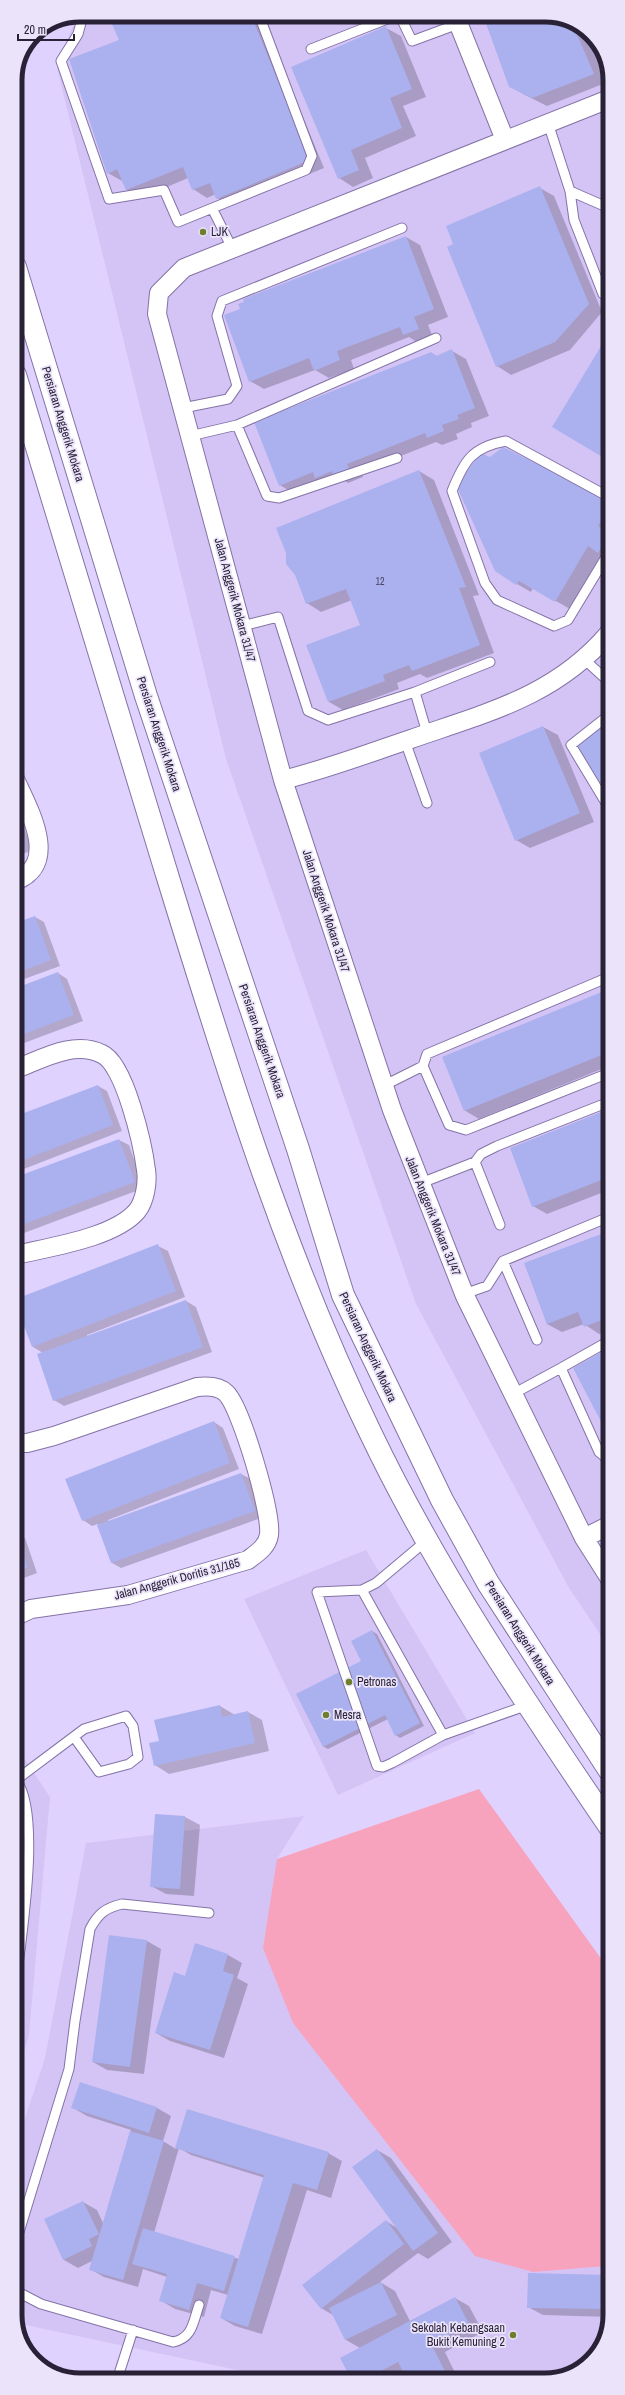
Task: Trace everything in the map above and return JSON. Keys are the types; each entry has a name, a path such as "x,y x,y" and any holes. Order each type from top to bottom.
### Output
{"main road":[{"name":"Persiaran Anggerik Mokara","path":"22,290 146,696 298,1149 343,1295 392,1401 457,1528 492,1589 603,1760"},
{"path":"22,398 218,1044 262,1172 316,1310 370,1434 426,1541 528,1705 603,1817"}],"street":[{"path":"457,22 505,140"},
{"name":"Jalan Anggerik Mokara 31/47","path":"603,101 184,268 159,293 157,314 283,780 383,1086 464,1294 584,1538 603,1569"},
{"path":"283,780 405,741 513,702 542,689 585,660 603,640"},
{"path":"22,795 35,826 39,846 33,869 22,878"},
{"path":"22,1067 66,1050 89,1049 104,1054 117,1068 122,1079 137,1128 146,1171 146,1189 137,1210 117,1225 98,1235 22,1254"},
{"name":"Jalan Anggerik Doritis 31/165","path":"22,1443 54,1436 197,1387 208,1386 221,1390 225,1392 234,1403 241,1420 266,1510 269,1535 264,1547 248,1560 128,1595 31,1610 22,1614"},
{"path":"584,1538 603,1528"}],"lane":[{"path":"81,22 78,34 61,61 109,199 164,190 178,222 213,210 306,170 312,156 262,22"},
{"path":"311,49 380,22"},
{"path":"403,22 412,41 452,22"},
{"path":"548,123 570,192 574,220 603,294"},
{"path":"570,192 603,206"},
{"path":"213,210 232,248"},
{"path":"182,408 228,398 237,386 217,316 222,301 402,228"},
{"path":"190,436 237,425 436,338"},
{"path":"237,425 267,496 279,498 397,458"},
{"path":"603,494 506,441 488,444 463,463 452,491 485,583 497,600 554,626 568,620 603,562"},
{"path":"242,626 278,617 308,711 328,720 415,692 490,662"},
{"path":"585,660 603,676"},
{"path":"415,692 427,733"},
{"path":"603,720 571,745 603,798"},
{"path":"405,741 427,803"},
{"path":"603,981 427,1054 423,1066 449,1125 466,1130 603,1076"},
{"path":"383,1086 423,1066"},
{"path":"420,1183 475,1162 481,1154 496,1146 603,1104"},
{"path":"475,1162 500,1226"},
{"path":"464,1294 487,1286 503,1261 603,1219"},
{"path":"503,1261 537,1340"},
{"path":"513,1394 603,1344"},
{"path":"561,1368 600,1452 603,1455"},
{"path":"426,1541 376,1583 362,1590 318,1592 339,1649 377,1766 383,1767 443,1735 528,1705"},
{"path":"362,1590 443,1735"},
{"path":"22,1776 84,1729 126,1716 134,1726 138,1756 129,1764 99,1772 74,1737"},
{"path":"22,1792 26,1812 29,1867 22,1928"},
{"path":"22,2222 69,2069 90,1929 97,1916 109,1907 122,1904 209,1913"},
{"path":"22,2294 41,2304 173,2342 183,2340 190,2332 199,2304"},
{"path":"119,2373 132,2330"}],"shaded area":[{"path":"80,22 549,22 567,26 583,36 589,42 599,58 603,80 603,1639 569,1588 416,1304 226,759 57,68 74,23"},
{"path":"366,1550 475,1733 338,1795 244,1599"},
{"path":"22,1755 50,1797 29,2035 22,2058"},
{"path":"479,1789 603,1961 603,2266 533,2272 475,2256 293,2023 263,1948 277,1859"},
{"path":"304,1816 277,1859 603,2262 602,2326 595,2344 586,2356 567,2369 545,2373 251,2373 23,2324 22,2127 45,2058 86,1843"}],"building":[{"path":"111,22 254,22 310,160 216,199 210,183 192,190 183,167 126,190 117,169 107,174 69,59 119,40"},
{"path":"486,22 549,22 567,26 576,31 594,74 532,98 509,87"},
{"path":"386,26 412,89 390,98 402,128 351,150 359,170 338,179 291,67"},
{"path":"540,186 589,304 555,342 496,367 447,247 453,244 446,226"},
{"path":"406,236 434,309 414,317 419,329 403,335 400,327 337,351 340,360 314,371 309,358 249,382 224,315 240,309 238,304 244,302 243,299"},
{"path":"603,343 603,457 552,427"},
{"path":"452,349 475,408 457,415 459,419 442,425 444,431 427,438 425,433 347,464 349,469 333,476 332,471 315,478 313,472 279,486 254,422 431,352 436,356"},
{"path":"503,447 568,479 603,499 603,518 598,526 603,530 603,544 598,553 588,546 555,602 519,581 516,585 495,571 456,485 481,453 490,457"},
{"path":"419,470 466,587 459,588 480,645 412,671 409,665 383,675 385,681 328,702 306,645 360,625 346,589 306,604 295,575 286,564 286,553 276,528"},
{"path":"603,724 603,789 576,746"},
{"path":"543,726 580,813 515,841 479,753"},
{"path":"35,916 51,960 22,971 22,921"},
{"path":"58,972 74,1015 22,1035 22,986"},
{"path":"603,991 603,1054 464,1111 442,1057"},
{"path":"98,1085 113,1125 22,1161 22,1114"},
{"path":"603,1111 603,1179 532,1207 510,1148"},
{"path":"119,1139 135,1182 22,1225 22,1175"},
{"path":"603,1233 603,1319 584,1327 578,1312 547,1324 524,1263"},
{"path":"158,1244 176,1291 32,1347 22,1321 22,1297"},
{"path":"186,1300 203,1347 53,1401 37,1354"},
{"path":"603,1351 603,1426 573,1368"},
{"path":"214,1421 230,1463 82,1521 65,1479"},
{"path":"241,1473 255,1511 111,1563 97,1525"},
{"path":"22,1550 28,1567 22,1570"},
{"path":"372,1630 420,1723 395,1736 385,1715 323,1747 296,1694 361,1661 351,1641"},
{"path":"220,1705 222,1717 248,1711 255,1743 154,1766 149,1743 159,1741 154,1720"},
{"path":"155,1814 185,1816 180,1889 150,1887"},
{"path":"109,1935 147,1940 130,2067 92,2062"},
{"path":"195,1943 228,1954 223,1971 234,1975 210,2050 155,2033 174,1972 185,1976"},
{"path":"80,2082 157,2107 149,2133 71,2108"},
{"path":"187,2109 329,2152 317,2190 293,2183 248,2327 220,2318 264,2175 175,2148"},
{"path":"130,2131 164,2141 123,2280 89,2270"},
{"path":"377,2149 438,2233 413,2251 352,2167"},
{"path":"83,2201 99,2234 89,2239 92,2246 63,2260 44,2219"},
{"path":"386,2220 404,2244 321,2309 302,2285"},
{"path":"143,2228 235,2256 224,2291 197,2283 189,2310 159,2301 167,2274 132,2264"},
{"path":"528,2273 603,2275 603,2309 527,2308"},
{"path":"381,2282 397,2315 345,2340 329,2308"},
{"path":"455,2297 469,2324 431,2344 446,2373 404,2373 398,2362 377,2373 348,2373 340,2358"}],"place":[{"name":"LJK","path":"203,232"},
{"name":"Petronas","path":"349,1682"},
{"name":"Mesra","path":"326,1715"},
{"name":"Sekolah Kebangsaan Bukit Kemuning 2","path":"513,2335"}]}
